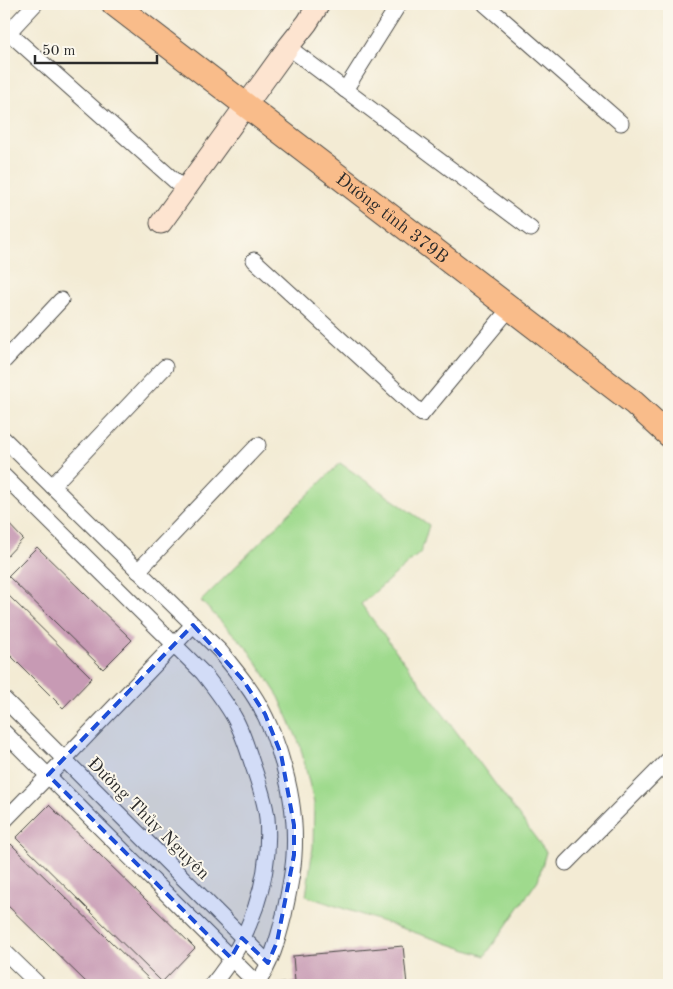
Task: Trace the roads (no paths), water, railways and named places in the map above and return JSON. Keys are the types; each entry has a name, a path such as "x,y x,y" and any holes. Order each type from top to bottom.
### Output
{"main road":[{"name":"Đường tỉnh 379B","path":"114,4 634,403 669,435"}],"street":[{"path":"35,4 6,35 185,190"},
{"path":"161,223 319,4"},
{"path":"345,90 399,4"},
{"path":"485,4 622,123"},
{"path":"288,47 531,229"},
{"path":"254,260 422,414 510,308"},
{"path":"4,361 61,300"},
{"path":"52,486 165,367"},
{"path":"4,439 220,652 243,680 265,714 281,754 288,788 294,825 294,855 289,895 277,942 261,978 256,984 4,732"},
{"path":"138,571 258,445"},
{"path":"4,476 203,673 223,698 235,718 261,791 267,817 266,865 254,914 232,958 212,985"},
{"path":"4,821 193,625"},
{"name":"Đường Thủy Nguyên","path":"4,700 268,963"},
{"path":"566,863 669,759"},
{"path":"4,951 39,985"}]}
